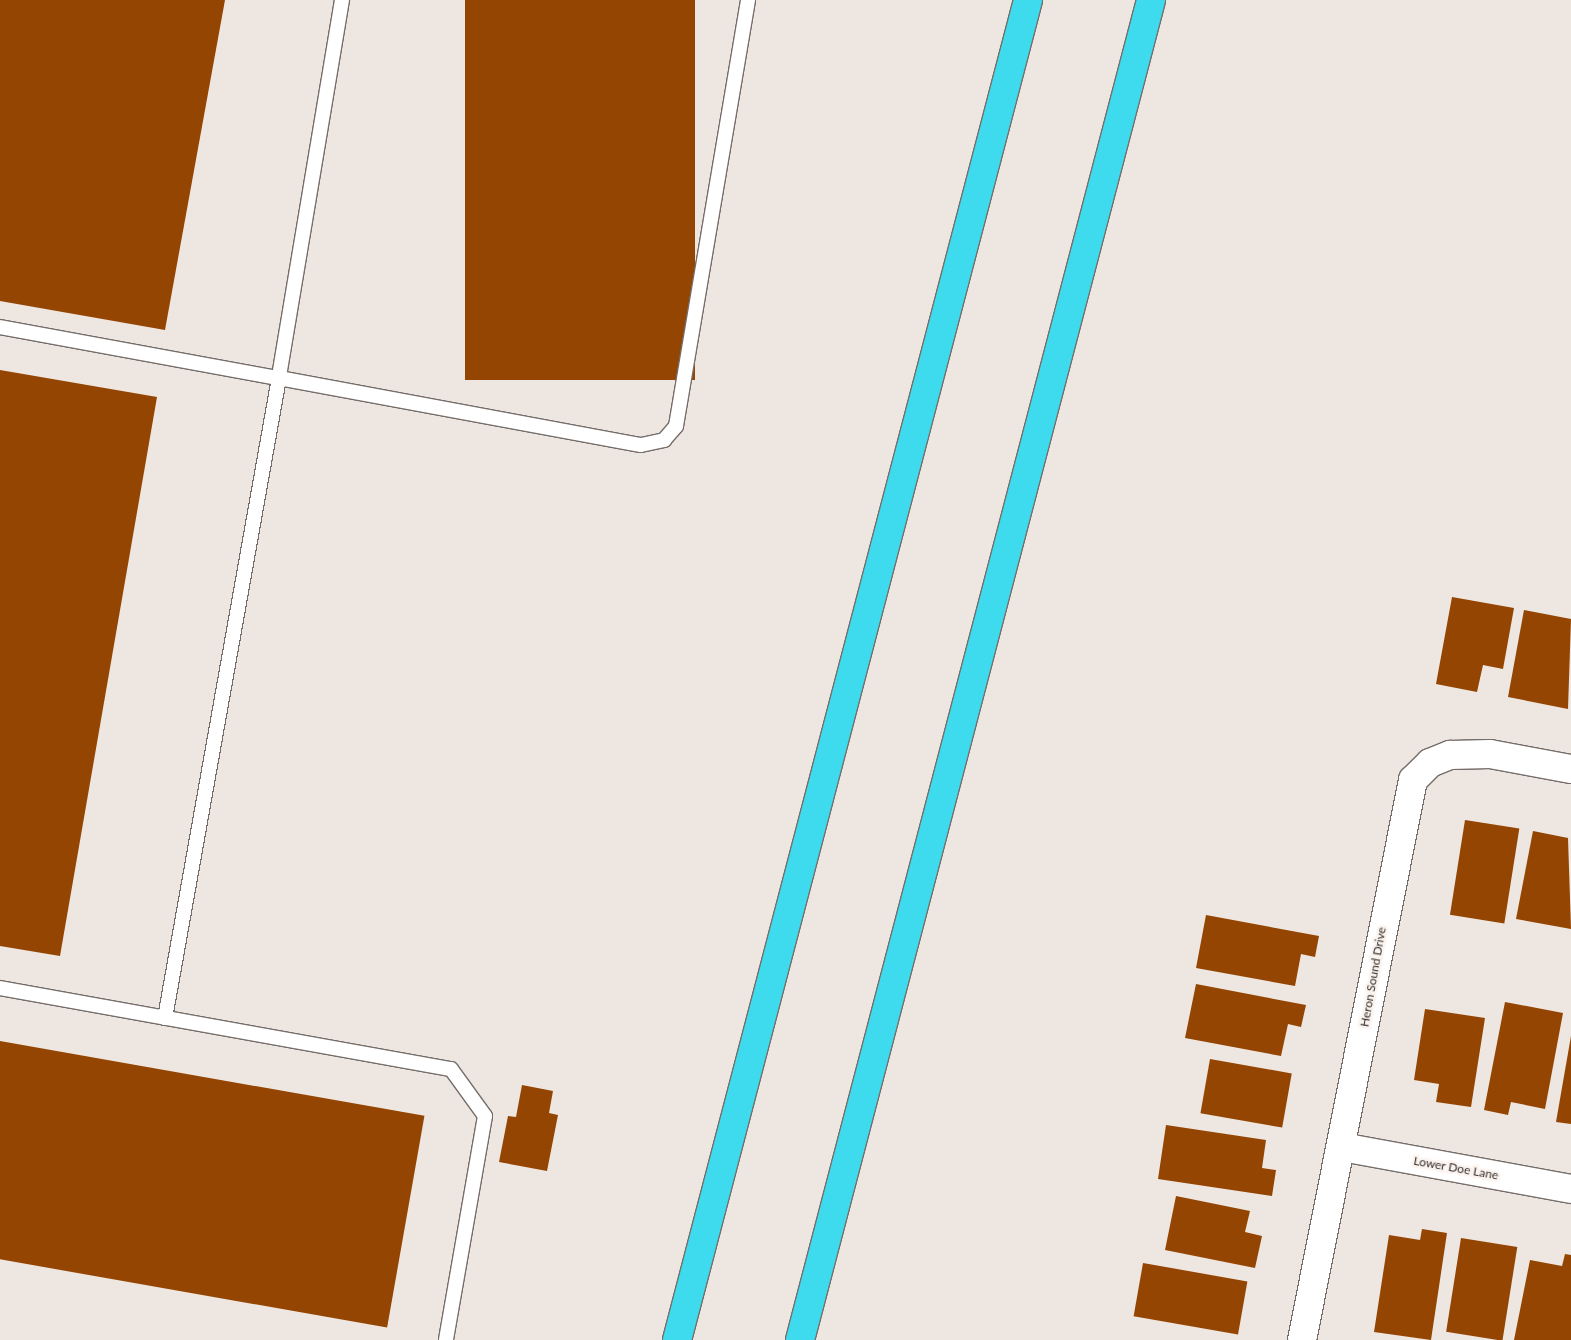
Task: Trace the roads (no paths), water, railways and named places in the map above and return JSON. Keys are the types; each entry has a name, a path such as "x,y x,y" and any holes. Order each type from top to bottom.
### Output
{"highway":[{"path":"677,1340 1028,0"},
{"path":"800,1340 1151,0"}],"street":[{"name":"Heron Sound Drive","path":"1302,1340 1342,1147 1413,780 1430,763 1450,755 1490,754 1571,769"},
{"name":"Lower Doe Lane","path":"1342,1147 1571,1189"}],"lane":[{"path":"165,1018 279,378 342,0"},
{"path":"0,327 641,445 664,440 676,426 682,397 748,0"},
{"path":"0,988 451,1069 465,1085 485,1116 446,1340"}]}
